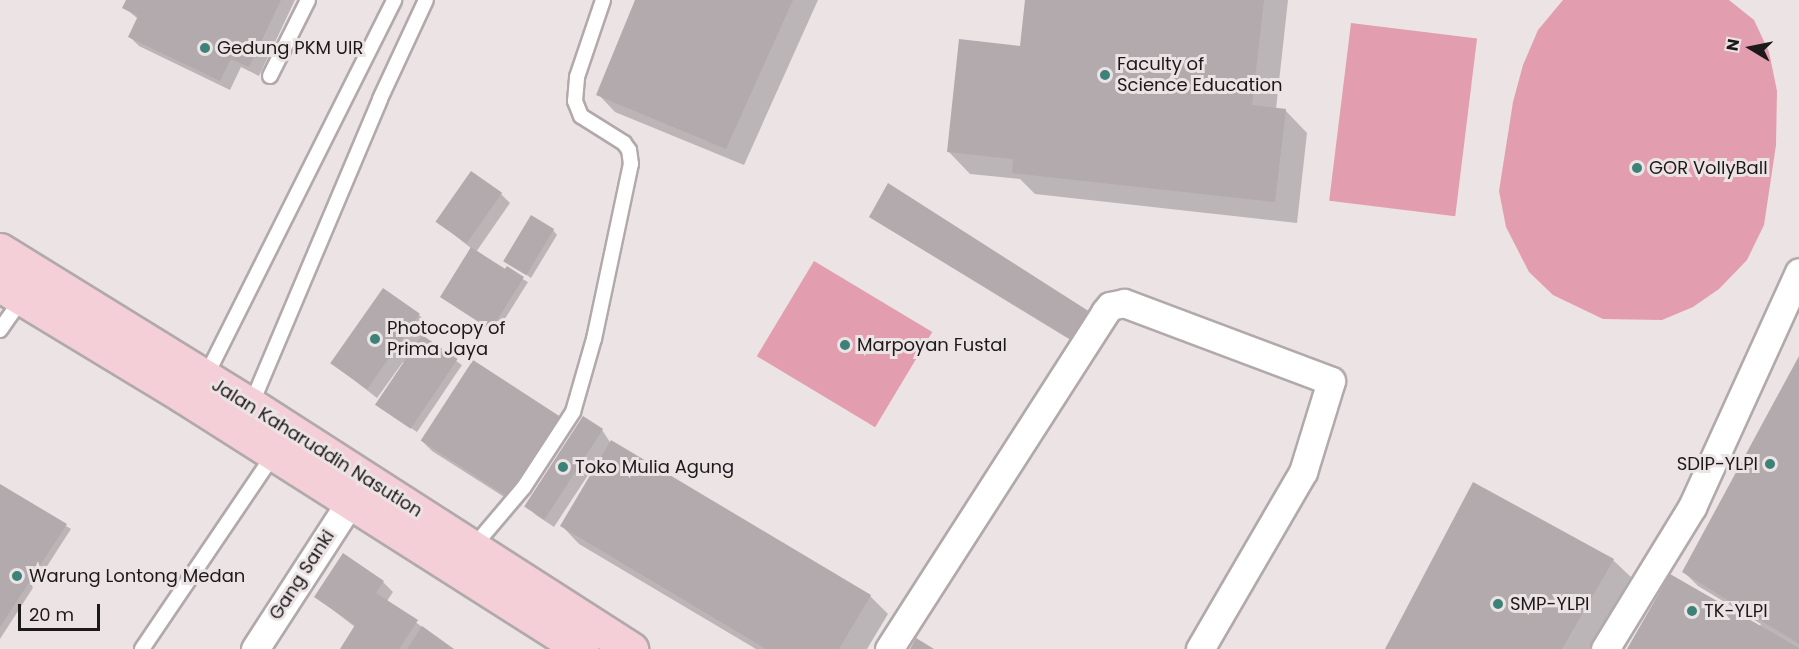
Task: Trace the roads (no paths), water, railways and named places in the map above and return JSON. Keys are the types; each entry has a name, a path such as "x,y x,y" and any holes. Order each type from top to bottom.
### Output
{"highway":[{"name":"Jalan Kaharuddin Nasution","path":"0,250 474,546 616,645"},
{"name":"Jalan Kaharuddin Nasution","path":"11,291 582,649"}],"street":[{"path":"1605,649 1692,507 1799,272"},
{"path":"889,649 1105,312 1110,306 1124,303 1331,381 1303,472 1200,649"},
{"name":"Gang Sanki","path":"255,649 350,502"}],"lane":[{"path":"270,76 308,0"},
{"path":"205,378 394,0"},
{"path":"251,405 380,99 426,0"},
{"path":"474,546 524,487 573,412 594,339 619,209 631,164 629,150 624,143 581,116 575,100 577,77 603,0"},
{"path":"0,330 11,291"},
{"path":"142,649 274,454"}],"place":[{"name":"Gedung PKM UIR","path":"205,48"},
{"name":"Faculty of Science Education","path":"1105,75"},
{"name":"GOR VollyBall","path":"1637,168"},
{"name":"Photocopy of Prima Jaya","path":"375,339"},
{"name":"Marpoyan Fustal","path":"845,345"},
{"name":"SDIP-YLPI","path":"1770,464"},
{"name":"Toko Mulia Agung","path":"563,467"},
{"name":"Warung Lontong Medan","path":"17,576"},
{"name":"SMP-YLPI","path":"1498,604"},
{"name":"TK-YLPI","path":"1692,611"}]}
